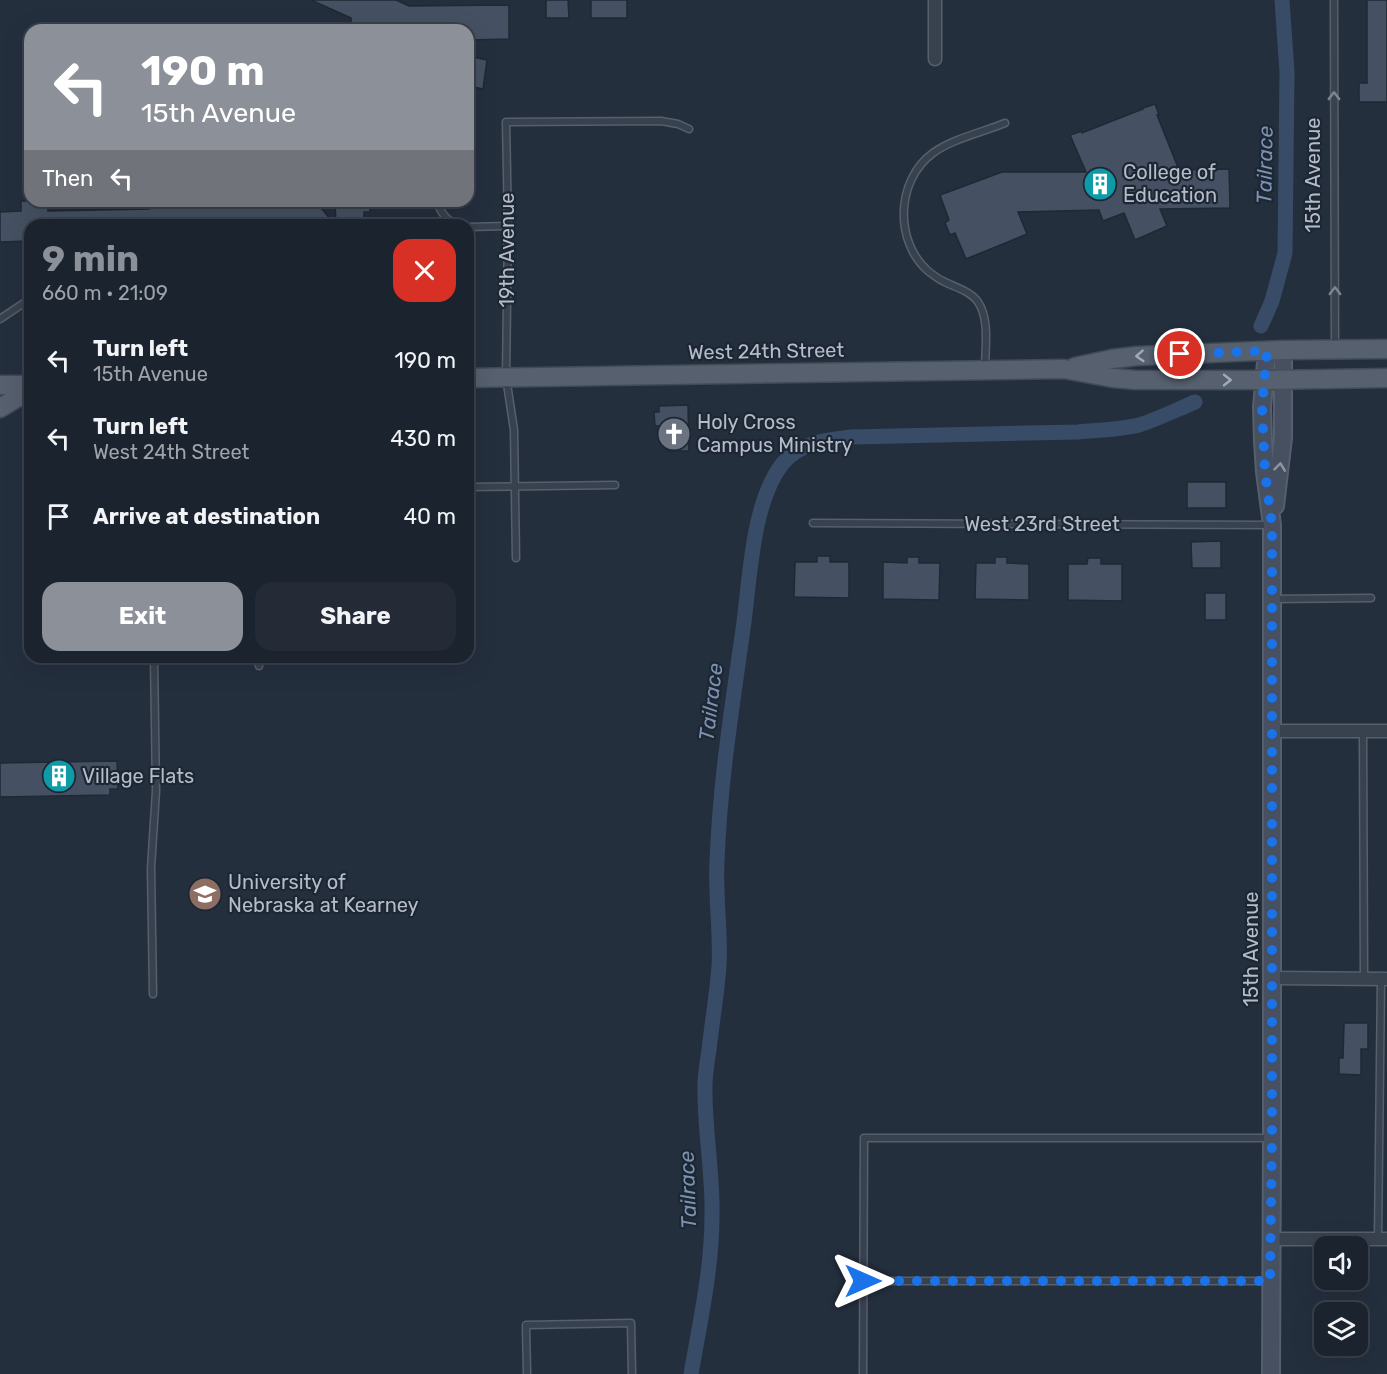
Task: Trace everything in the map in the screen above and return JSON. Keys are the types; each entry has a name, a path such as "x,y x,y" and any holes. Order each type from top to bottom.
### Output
{"main road":[{"name":"West 24th Street","path":"474,378 1064,369 1137,356 1275,350 1387,349"},
{"name":"West 24th Street","path":"1064,369 1136,380 1387,378"},
{"path":"0,386 24,385"},
{"path":"0,408 24,394"}],"street":[{"path":"935,0 935,58"},
{"name":"15th Avenue","path":"1270,1374 1272,525 1265,472 1262,407 1274,380 1275,350"},
{"path":"1273,731 1387,731"},
{"path":"1272,978 1384,979"},
{"path":"1271,1239 1383,1239"}],"lane":[{"name":"15th Avenue","path":"1334,0 1335,349"},
{"name":"19th Avenue","path":"516,558 514,430 506,377 507,122 661,121 689,129"},
{"path":"985,370 986,323 978,301 966,292 942,281 921,262 907,236 904,204 914,175 922,162 933,153 947,145 1005,123"},
{"path":"438,207 448,219"},
{"path":"474,226 508,226"},
{"path":"0,319 24,304"},
{"path":"474,487 615,485"},
{"name":"West 23rd Street","path":"813,523 1272,525"},
{"path":"1272,599 1371,598"},
{"path":"153,994 151,868 156,791 154,663"},
{"path":"1363,731 1364,979"},
{"path":"1383,1239 1384,979"},
{"path":"862,1374 864,1138 1272,1138"},
{"path":"863,1281 1270,1281"},
{"path":"527,1374 526,1325 631,1323 632,1374"}],"building":[{"path":"311,0 396,0 409,6 509,5 509,39 474,40 474,24 351,24 351,18"},
{"path":"546,0 568,0 569,18 546,18"},
{"path":"591,0 627,0 627,18 591,18"},
{"path":"1367,0 1387,0 1387,102 1359,102 1359,83 1367,83"},
{"path":"474,57 487,60 483,89 474,87"},
{"name":"College of Education","path":"1155,104 1159,115 1157,115 1179,170 1229,169 1230,208 1160,209 1167,226 1135,240 1124,213 1103,221 1099,210 1018,212 1027,234 966,259 955,233 950,235 945,223 949,220 940,195 1002,172 1086,172 1070,135 1082,131 1082,133"},
{"path":"21,201 24,201 24,207 48,207 48,211 149,209 149,207 320,207 330,219 24,219 24,241 0,242 0,212 21,211"},
{"path":"335,207 370,207 370,212 364,212 364,219 336,219"},
{"name":"Holy Cross Campus Ministry","path":"688,405 689,451 666,451 666,441 660,441 660,426 655,426 654,412 659,412 659,406"},
{"path":"1187,482 1226,482 1226,508 1187,508"},
{"path":"1221,541 1221,568 1192,568 1191,542"},
{"path":"817,556 830,556 830,562 849,562 849,598 794,597 795,562 817,562"},
{"path":"907,557 919,557 919,563 940,563 939,600 883,599 883,562 907,563"},
{"path":"995,557 1007,557 1007,563 1029,564 1029,600 975,599 976,563 995,563"},
{"path":"1088,558 1101,558 1101,564 1122,564 1122,601 1068,600 1068,564 1087,564"},
{"path":"1205,593 1226,593 1226,620 1205,620"},
{"name":"Village Flats","path":"117,761 118,789 110,789 110,795 0,797 0,763"},
{"path":"1344,1023 1368,1023 1368,1049 1361,1049 1361,1075 1339,1074 1339,1058 1343,1058"}],"waterway":[{"name":"Tailrace","path":"1261,326 1272,301 1285,253 1287,72 1282,0"},
{"name":"Tailrace","path":"691,1374 710,1255 712,1199 705,1081 719,966 717,874 721,801 754,539 765,497 773,479 790,456 806,446 823,441 851,437 1078,432 1116,429 1146,423 1195,402"}],"place":[{"name":"College of Education","path":"1100,184"},
{"name":"Holy Cross Campus Ministry","path":"674,434"},
{"name":"Village Flats","path":"59,776"},
{"name":"University of Nebraska at Kearney","path":"205,894"}],"route":[{"path":"863,1281 1270,1281 1272,525 1265,472 1262,407 1267,351 1180,354"}]}
